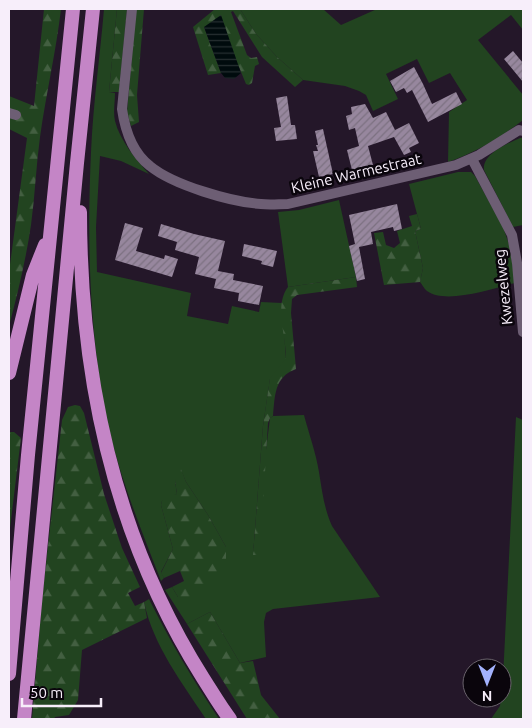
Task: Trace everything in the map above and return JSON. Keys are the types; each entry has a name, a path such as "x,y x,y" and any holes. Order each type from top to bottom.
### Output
{"highway":[{"path":"9,674 28,455 72,9"},
{"path":"24,719 93,9"},
{"path":"82,129 80,231 84,303 93,383 109,461 127,522 151,583 189,656 230,719"},
{"path":"9,373 33,275 51,228"}],"street":[{"name":"Kleine Warmestraat","path":"132,9 122,109 124,125 138,152 149,166 176,182 247,202 288,204 456,165 472,159 522,129"},
{"name":"Kwezelweg","path":"472,159 512,235 518,263 523,332"}],"green space":[{"path":"44,9 61,9 40,137 29,238 22,276 9,326 9,272 27,138 9,129 9,96 34,106"},
{"path":"104,9 117,9 109,92 115,93 115,121 125,143 149,174 121,161 100,156 96,227 97,272 191,293 187,316 228,324 232,306 259,312 261,302 282,303 286,359 270,379 263,426 253,555 270,418 273,416 304,415 316,458 329,519 380,597 273,609 266,613 264,622 266,657 240,663 210,612 187,624 165,590 172,587 178,597 226,547 186,482 181,470 175,481 177,494 162,501 161,505 173,549 161,572 164,578 161,581 123,479 106,416 100,383 93,317 89,218 92,134"},
{"path":"117,9 127,9 119,92 109,92"},
{"path":"136,9 144,9 137,95 139,122 131,126 127,112"},
{"path":"215,9 240,9 256,34 277,57 303,80 295,87 262,57 233,11 231,12 247,55 251,58 257,57 259,64 255,66 252,83 246,84 239,67 204,27 221,73 208,75 193,27"},
{"path":"240,9 323,9 341,25 377,9 523,9 523,30 511,15 478,40 523,95 523,120 487,144 448,162 449,112 467,100 450,73 429,83 417,59 386,74 398,99 373,111 366,95 359,91 345,86 303,80 277,57 256,34"},
{"path":"523,138 523,225 513,227 484,170 484,164 496,150"},
{"path":"458,172 471,172 475,176 503,227 510,247 515,283 458,296 435,295 427,291 420,282 423,268 415,231 421,229 409,184"},
{"path":"339,200 356,277 288,287 278,212 299,210"},
{"path":"417,214 421,229 415,231 423,268 420,282 384,285 374,233 383,232 386,245 394,248 400,243 397,231 412,226 409,216"},
{"path":"356,277 357,287 297,295 292,299 291,313 296,369 289,372 280,382 275,394 273,416 268,423 260,555 253,555 263,426 270,378 286,358 281,312 284,294 288,287"},
{"path":"80,406 84,413 104,494 122,548 140,587 128,593 135,606 144,602 147,618 82,650 78,700 69,715 55,717 54,719 32,719 42,600 62,420 68,407"},
{"path":"516,417 523,420 523,719 491,719 499,708 512,708 512,658 504,658"},
{"path":"9,432 14,432 21,438 9,536"},
{"path":"181,469 186,482 226,547 225,570 206,591 186,599 178,597 172,587 184,581 180,571 164,578 161,573 173,549 161,505 164,498 177,494 176,471"},
{"path":"149,599 182,660 219,719 206,719 169,663 148,618 144,602"},
{"path":"210,612 240,663 253,661 261,695 280,719 247,719 187,624"}],"shaded area":[{"path":"221,15 241,73 234,79 225,78 221,73 204,27"}],"building":[{"path":"513,51 523,63 523,82 504,59"},
{"path":"414,67 432,104 456,92 462,104 428,122 412,90 407,93 404,88 396,92 390,81"},
{"path":"287,96 291,125 295,125 297,139 276,141 274,128 281,127 276,98"},
{"path":"365,104 373,118 386,112 395,130 409,123 419,143 409,148 411,152 404,155 394,137 368,146 373,165 352,170 347,150 359,146 355,128 349,130 346,116 352,114 351,107"},
{"path":"323,129 333,174 319,177 313,151 318,151 315,131"},
{"path":"397,204 402,229 394,231 393,227 371,232 373,244 359,247 365,279 357,281 349,246 355,244 349,215"},
{"path":"125,223 143,228 136,251 164,259 165,255 178,259 172,277 115,260"},
{"path":"161,224 225,241 218,271 234,274 233,280 263,286 259,305 238,301 239,293 214,288 216,279 195,274 199,257 175,250 177,242 158,236"},
{"path":"244,244 277,251 273,267 261,264 262,261 242,256"}]}
